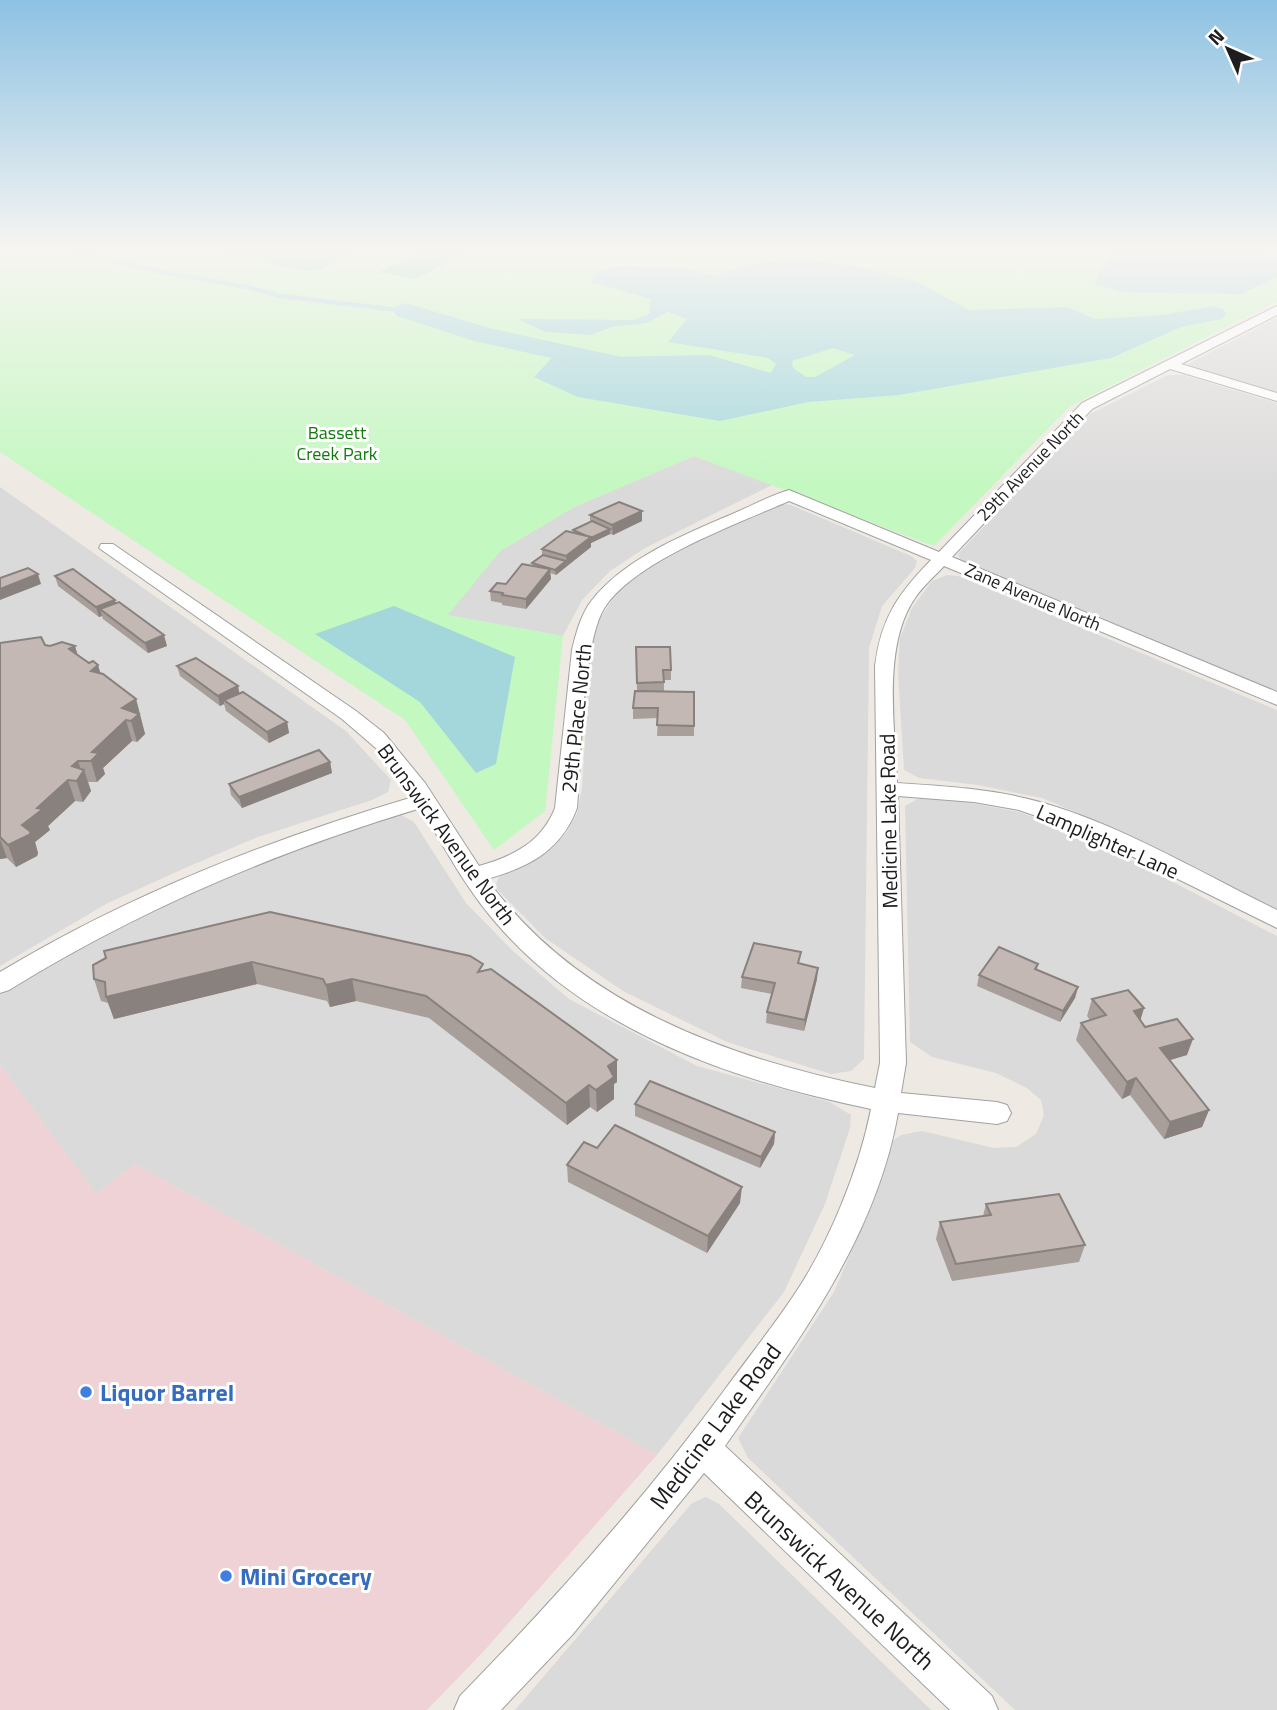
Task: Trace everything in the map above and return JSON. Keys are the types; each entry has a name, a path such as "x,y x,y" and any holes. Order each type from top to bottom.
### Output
{"street":[{"name":"29th Avenue North","path":"942,558 1087,406 1238,330"},
{"path":"1170,365 1277,397"},
{"name":"Zane Avenue North","path":"789,495 1277,699"},
{"name":"29th Place North","path":"473,875 509,865 532,854 551,840 562,824 566,808 581,650 587,625 599,603 617,583 641,566 789,495"},
{"name":"Brunswick Avenue North","path":"107,548 349,715 384,745 506,919 550,961 617,1009 674,1038 751,1069 888,1101"},
{"name":"Medicine Lake Road","path":"474,1710 560,1620 703,1448 805,1306 850,1220 879,1140 893,1063 885,647 893,619 908,594 942,558"},
{"name":"Lamplighter Lane","path":"888,789 974,795 1023,804 1116,840 1277,920"},
{"path":"0,984 134,908 232,863 329,827 425,800"},
{"path":"888,1101 997,1112"},
{"name":"Brunswick Avenue North","path":"703,1448 978,1710"}],"shaded area":[{"path":"1254,330 1277,330 1277,395 1188,364"},
{"path":"1168,375 1183,375 1277,403 1277,692 960,560 958,554 1090,414"},
{"path":"694,456 772,485 645,548 610,571 582,600 563,636 447,615 500,551 574,507"},
{"path":"0,487 346,731 391,780 388,792 372,800 258,837 185,868 108,903 0,966"},
{"path":"783,504 911,556 917,561 915,568 882,606 869,648 864,1059 851,1071 831,1074 727,1042 623,991 545,938 495,887 499,877 510,869 535,860 554,847 567,832 577,813 582,788 590,660 596,624 617,593 649,564 772,505"},
{"path":"947,575 958,576 1277,710 1277,913 1092,819 1042,798 978,785 919,778 904,770 898,673 900,638 912,608 932,581"},
{"path":"921,797 1019,812 1065,828 1277,936 1277,1710 1015,1710 748,1458 738,1438 834,1292 877,1191 890,1143 901,1135 922,1131 994,1148 1016,1147 1036,1134 1044,1115 1041,1100 1027,1088 996,1073 932,1057 910,1042 905,806"},
{"path":"389,815 401,815 414,822 466,903 514,952 569,999 697,1066 830,1102 851,1115 850,1128 825,1204 784,1292 657,1455 135,1164 96,1194 0,1065 0,994 72,950 151,909 251,865"},
{"path":"0,1065 96,1194 135,1164 657,1455 483,1652 427,1710 0,1710"},
{"path":"706,1497 719,1504 931,1710 515,1710 692,1503"}],"green space":[{"name":"Bassett Creek Park","path":"0,330 1220,330 1070,406 934,546 694,456 574,507 500,551 448,615 563,636 545,811 494,850 405,720 0,452"}],"water":[{"path":"540,330 604,330 591,335"},
{"path":"678,330 1175,330 1111,358 899,395 808,402 720,421 578,397 534,377 563,346 605,357 709,355 771,373 776,364 768,358 668,342","holes":["833,348 855,355 815,377 806,377 793,368 792,361"]},
{"path":"394,606 515,657 496,764 476,773 420,702 315,634"}],"building":[{"path":"619,502 642,511 612,525 590,515"},
{"path":"592,521 610,529 591,538 573,530"},
{"path":"566,531 591,537 566,556 542,549"},
{"path":"543,555 566,561 555,570 532,563"},
{"path":"522,564 550,569 526,599 490,591 497,583 506,584"},
{"path":"28,568 38,574 0,589 0,578"},
{"path":"73,569 115,600 96,607 55,576"},
{"path":"119,602 164,635 145,643 100,609"},
{"path":"41,637 45,645 62,642 75,646 69,649 89,663 93,661 98,665 91,671 103,674 136,699 122,708 139,714 131,721 126,720 92,752 99,753 91,761 78,761 72,766 84,770 77,781 68,780 37,808 43,809 22,825 31,832 29,835 8,845 0,837 0,643"},
{"path":"636,647 670,647 671,670 663,670 664,682 637,683"},
{"path":"196,658 238,686 218,696 177,666"},
{"path":"635,691 694,692 694,726 657,725 658,708 633,708"},
{"path":"243,692 287,722 267,732 224,700"},
{"path":"319,750 330,762 239,797 229,784"},
{"path":"270,912 470,956 483,964 478,972 491,969 617,1060 608,1066 614,1077 596,1090 589,1085 566,1103 426,996 352,979 326,985 323,979 252,962 106,997 105,982 94,979 93,965 106,958 104,951"},
{"path":"754,943 801,952 798,963 818,968 805,1020 767,1012 775,983 742,977"},
{"path":"999,947 1038,964 1035,969 1078,987 1063,1011 979,975"},
{"path":"1128,990 1144,1008 1134,1011 1145,1027 1177,1019 1193,1039 1160,1048 1209,1110 1170,1122 1136,1078 1127,1082 1081,1023 1106,1015 1092,999"},
{"path":"650,1081 775,1132 761,1157 635,1104"},
{"path":"615,1125 742,1187 708,1236 567,1165 584,1142 597,1148"},
{"path":"1059,1194 1085,1245 956,1264 940,1222 991,1215 986,1204"}],"waterway":[{"path":"466,330 621,365"}],"place":[{"name":"Liquor Barrel","path":"86,1392"},
{"name":"Mini Grocery","path":"226,1576"}]}
